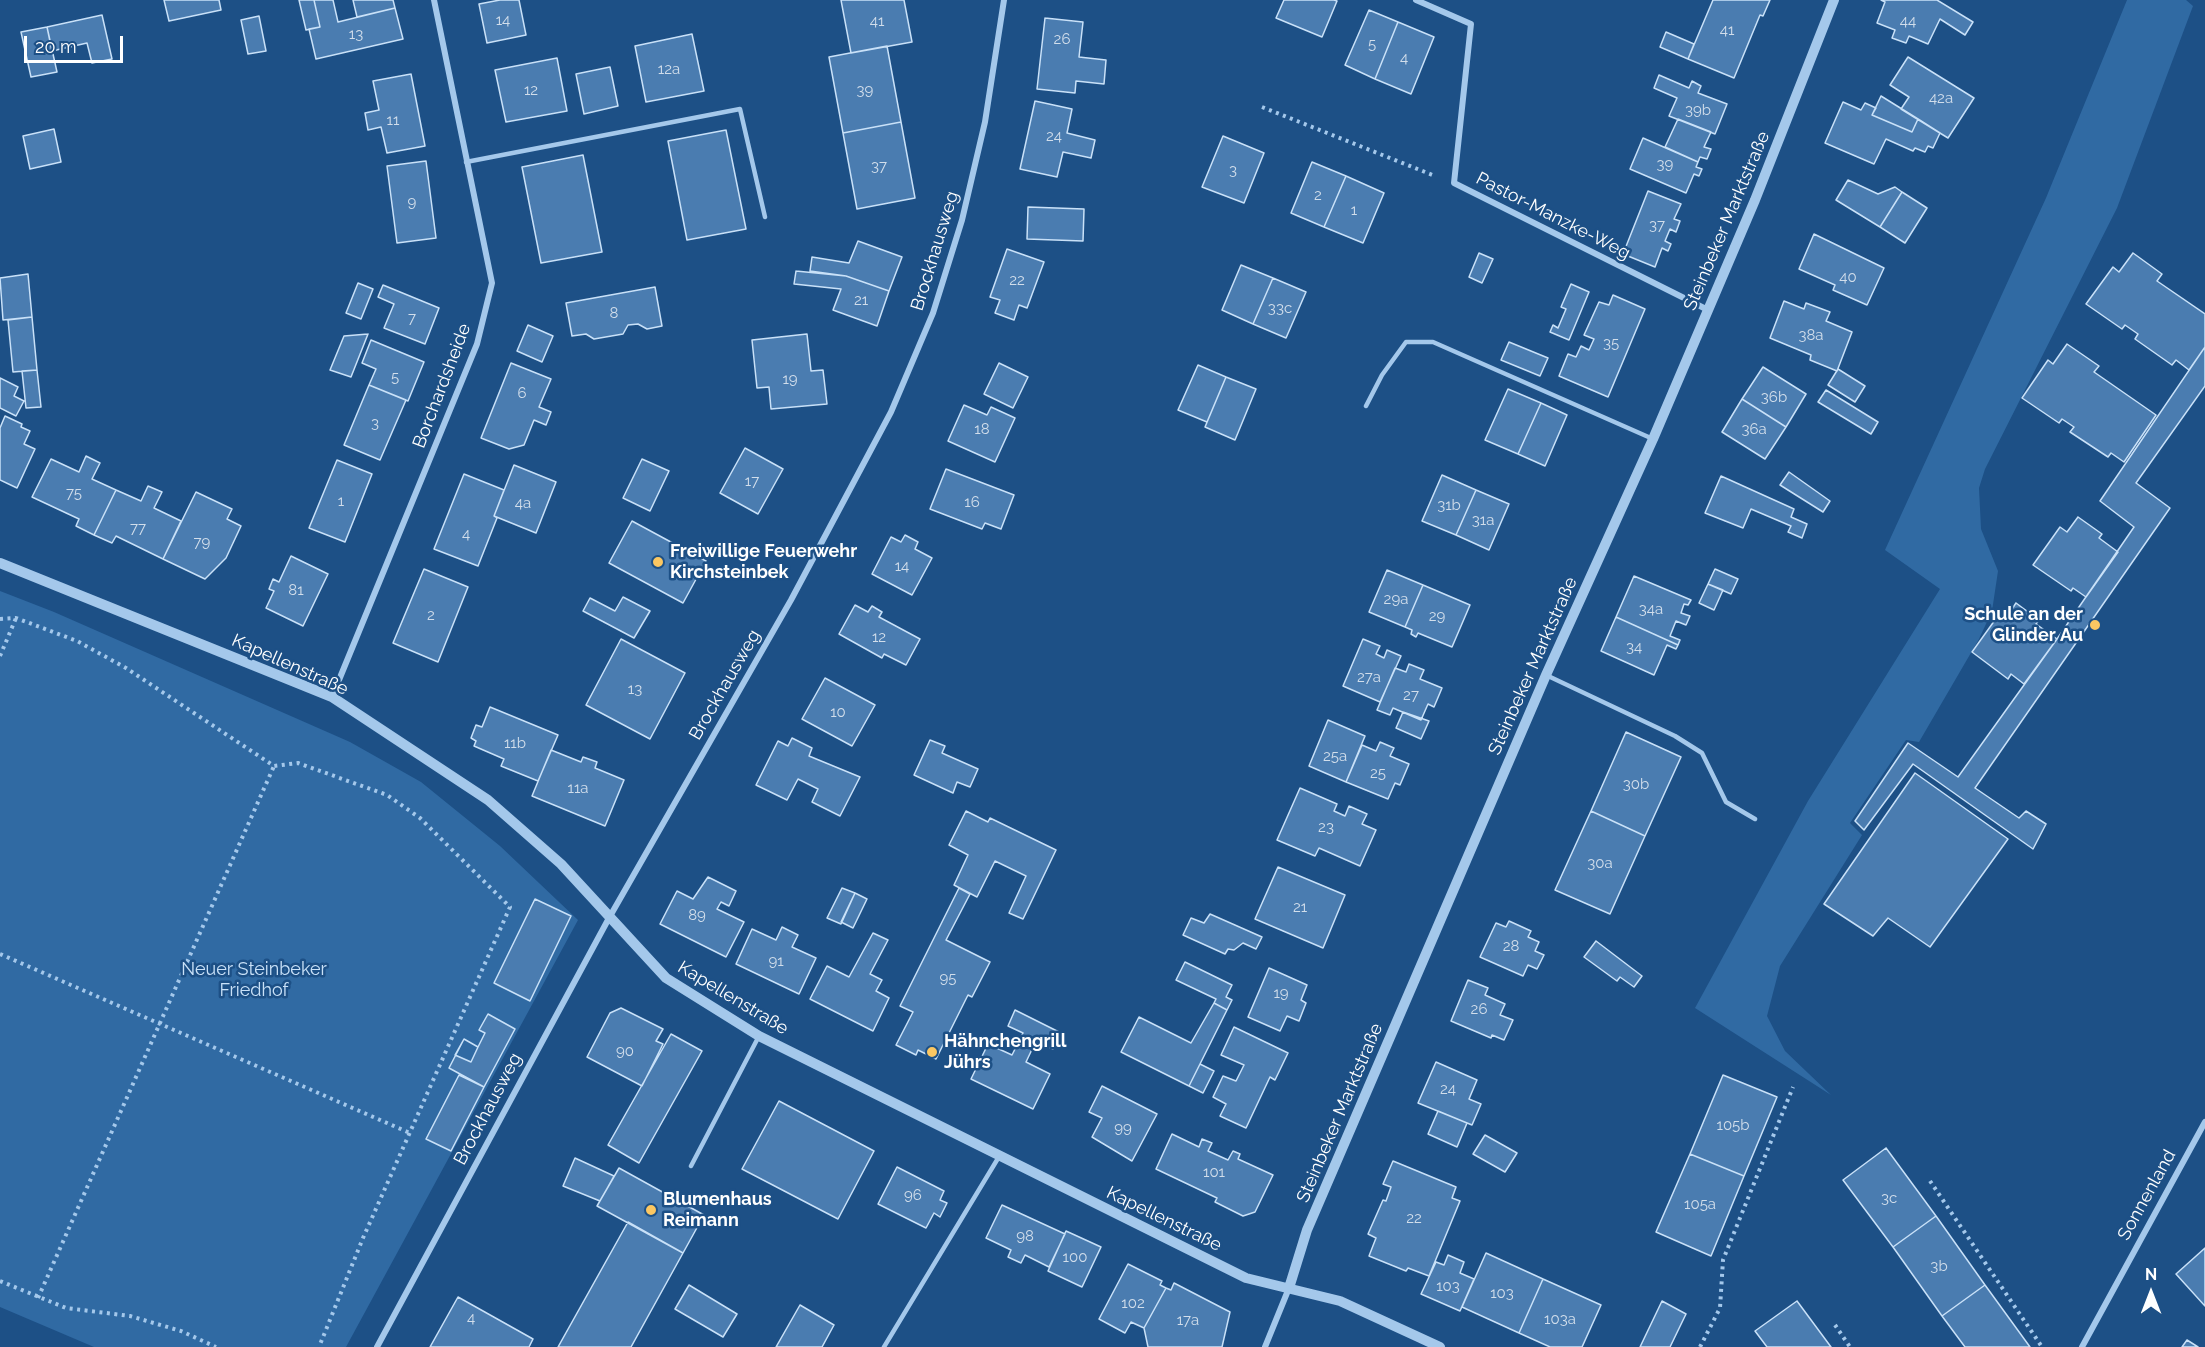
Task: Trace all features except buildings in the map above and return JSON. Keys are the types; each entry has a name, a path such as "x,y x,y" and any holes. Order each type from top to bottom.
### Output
{"street":[{"name":"Borchardsheide","path":"332,698 404,526 479,334 492,283 434,0"},
{"name":"Brockhausweg","path":"377,1347 609,918 791,600 891,412 933,313 963,220 985,122 1004,0"},
{"name":"Pastor-Manzke-Weg","path":"1416,0 1471,24 1454,183 1708,310"},
{"name":"Steinbeker Marktstraße","path":"1266,1347 1289,1288 1307,1230 1546,675 1653,439 1755,200 1834,0"},
{"name":"Kapellenstraße","path":"0,563 332,698 488,800 561,864 666,978 759,1036 1246,1278 1340,1301 1440,1347"},
{"name":"Sonnenland","path":"2082,1347 2205,1122"}],"lane":[{"path":"466,162 740,109 765,217"},
{"path":"1366,406 1382,375 1406,342 1433,342 1653,439"},
{"path":"1546,675 1675,736 1702,753 1726,802 1755,819"},
{"path":"691,1166 759,1036"},
{"path":"884,1347 1000,1155"}],"path":[{"path":"1262,107 1454,183"},
{"path":"0,656 16,618"},
{"path":"0,619 16,618 77,641 126,668 274,765 298,763 387,795 420,818 510,906 363,1238 319,1347"},
{"path":"38,1298 274,765"},
{"path":"0,954 410,1133"},
{"path":"1700,1347 1720,1308 1723,1260 1793,1087"},
{"path":"1930,1181 2042,1347"},
{"path":"0,1281 66,1308 130,1316 181,1331 216,1347"},
{"path":"1835,1324 1850,1347"}],"green space":[{"path":"2127,0 2186,0 2193,6 2117,208 1985,469 1979,488 1981,529 1998,571 1992,611 1979,639 1919,742 1906,740 1850,823 1862,835 1780,966 1767,1016 1785,1051 1831,1095 1695,1008 1808,801 1940,589 1885,550 2046,198"},
{"name":"Neuer Steinbeker Friedhof","path":"0,591 54,612 350,742 421,782 500,846 578,920 346,1347 94,1347 0,1307"}],"place":[{"name":"Freiwillige Feuerwehr Kirchsteinbek","path":"658,562"},
{"name":"Schule an der Glinder Au","path":"2095,625"},
{"name":"Hähnchengrill Jührs","path":"932,1052"},
{"name":"Blumenhaus Reimann","path":"651,1210"}]}
